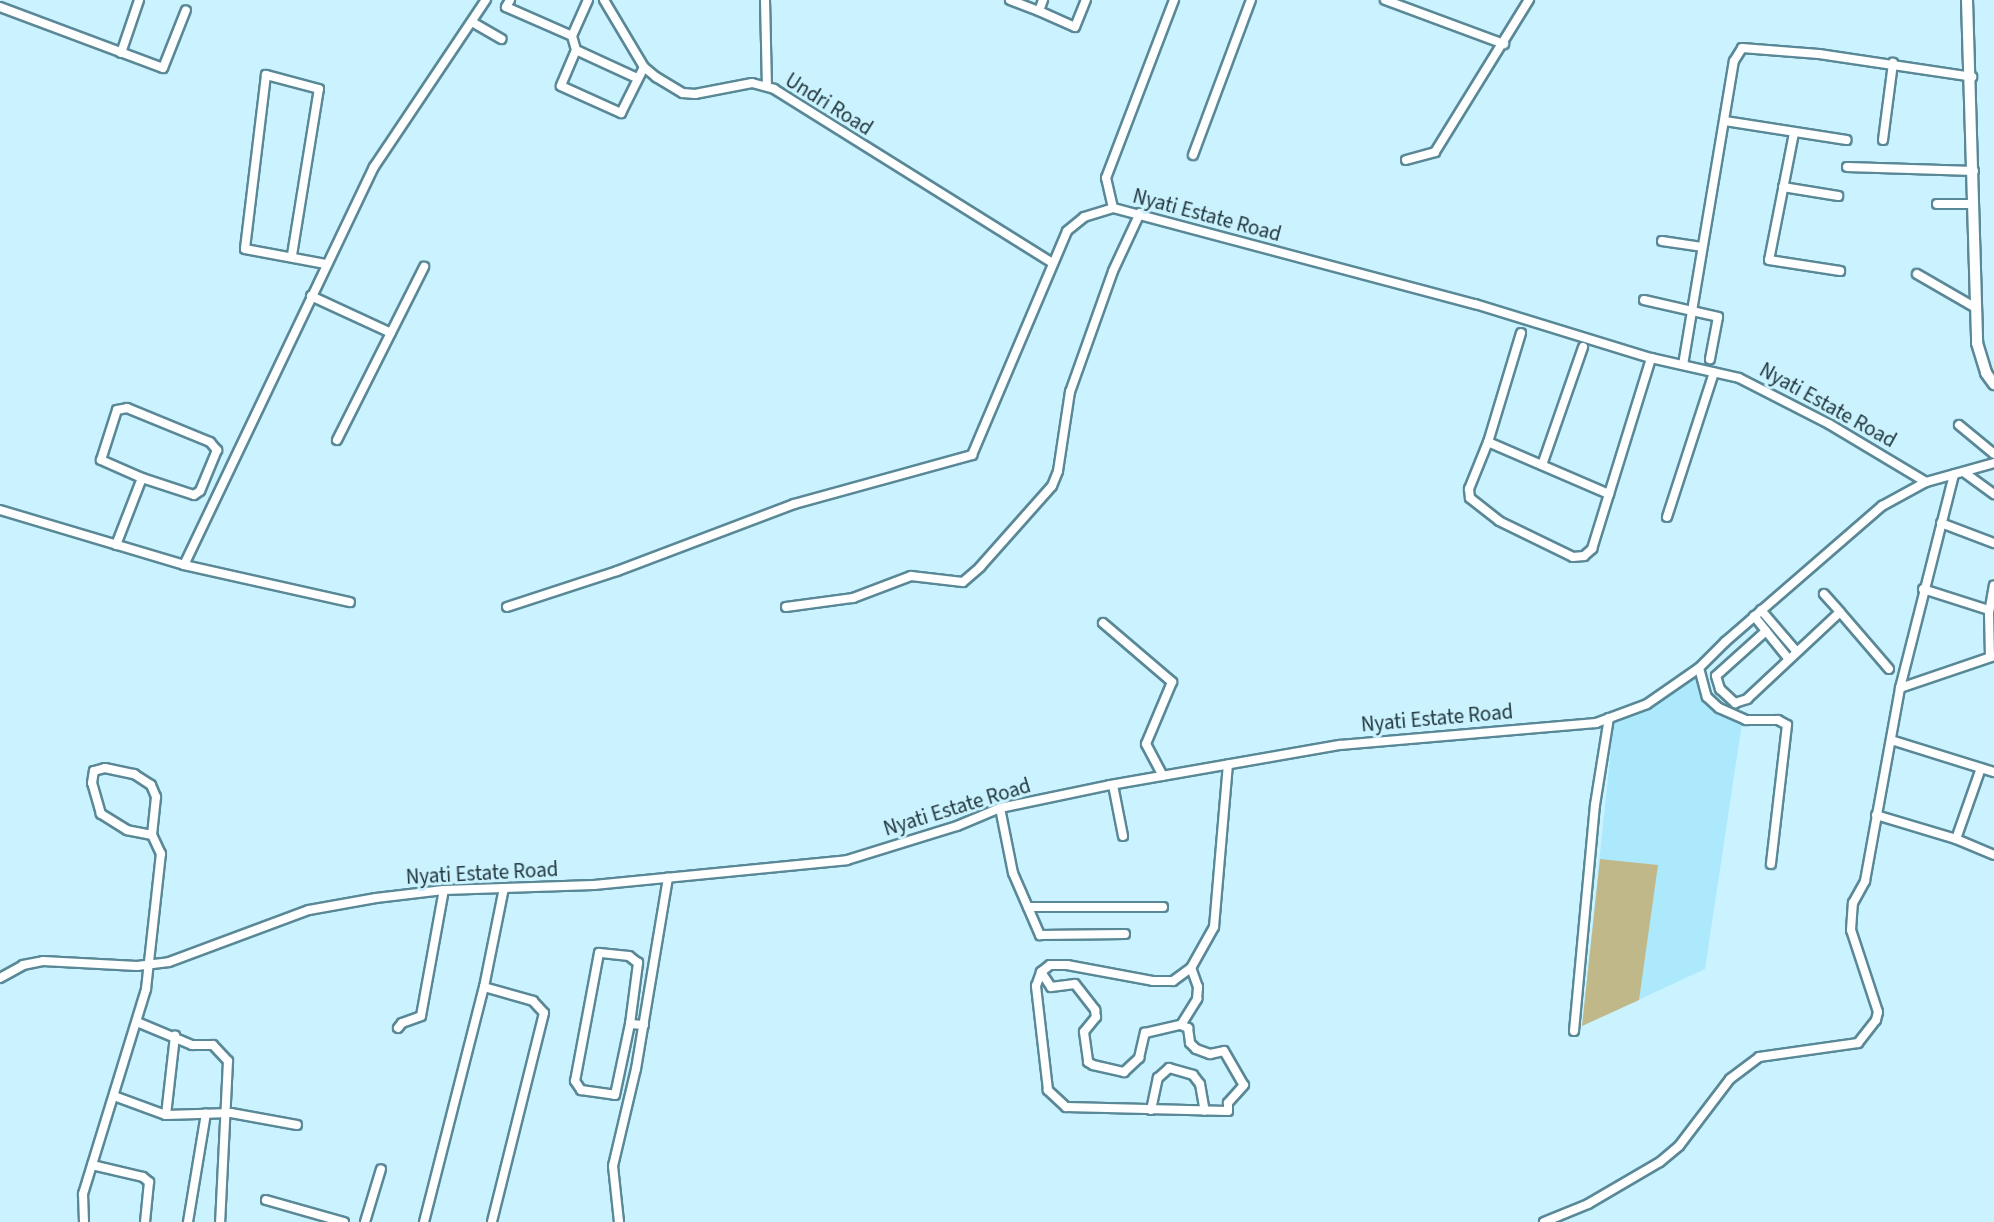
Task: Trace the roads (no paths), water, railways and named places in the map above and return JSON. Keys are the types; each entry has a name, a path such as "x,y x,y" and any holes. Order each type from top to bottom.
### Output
{"main road":[{"path":"1967,0 1972,77 1976,308 1980,358 1994,384"}],"street":[{"path":"121,53 139,0"},
{"path":"183,565 326,264 388,141 486,0"},
{"path":"510,0 506,7 572,36"},
{"path":"588,0 572,36 576,50 561,86 621,113 644,67"},
{"name":"Undri Road","path":"604,0 644,67 683,93 706,93 752,83 767,86 1050,262"},
{"path":"765,0 767,86"},
{"path":"1010,0 1076,27 1086,0"},
{"path":"1039,11 1043,0"},
{"path":"1113,208 1106,178 1174,0"},
{"path":"1193,154 1251,0"},
{"path":"1385,0 1504,44"},
{"path":"1406,160 1435,152 1504,44 1529,0"},
{"path":"0,7 163,68 186,10"},
{"path":"472,22 502,39"},
{"path":"1683,365 1690,311 1736,54 1742,48 1893,63 1972,77"},
{"path":"576,50 637,78"},
{"path":"1883,140 1893,63"},
{"path":"292,255 320,89 266,75 244,249 292,255 326,264"},
{"path":"1725,121 1847,140"},
{"path":"1794,133 1768,260 1840,271"},
{"path":"1847,166 1974,171"},
{"path":"1783,187 1838,196"},
{"path":"1936,204 1974,204"},
{"name":"Nyati Estate Road","path":"507,607 617,571 794,504 972,455 1050,262 1067,231 1084,217 1113,208 1140,213 1475,304 1651,358 1714,372 1768,391 1926,482"},
{"path":"786,607 853,598 911,576 963,582 980,567 1052,486 1058,471 1070,392 1113,271 1140,213"},
{"path":"1662,241 1702,247"},
{"path":"337,440 424,267"},
{"path":"1917,274 1976,308"},
{"path":"311,296 391,333"},
{"path":"1644,300 1718,317 1710,359"},
{"path":"1521,333 1488,442 1469,489 1470,498 1499,521 1573,557 1584,556 1592,549 1651,358"},
{"path":"1542,465 1583,347"},
{"path":"1667,517 1714,372"},
{"path":"122,407 210,442 218,450 200,491 194,495 142,478 100,459 114,414 122,407"},
{"path":"1959,425 1994,454"},
{"path":"1488,442 1609,494"},
{"name":"Nyati Estate Road","path":"0,978 23,965 43,961 149,964 183,958 309,910 444,890 668,878 847,860 957,826 1000,808 1113,785 1340,745 1596,723 1647,704 1700,668 1754,616 1882,506 1926,482 1965,473 1994,463"},
{"path":"1965,473 1994,494"},
{"path":"1544,1222 1588,1203 1660,1162 1679,1146 1730,1079 1759,1057 1858,1043 1864,1038 1878,1012 1851,930 1853,903 1865,881 1900,688 1923,589 1954,475"},
{"path":"116,546 142,478"},
{"path":"0,510 183,565 350,602"},
{"path":"1941,523 1994,543"},
{"path":"1900,688 1992,657 1989,610 1994,585"},
{"path":"1923,589 1989,610"},
{"path":"1824,594 1889,669"},
{"path":"1761,610 1797,652"},
{"path":"1766,631 1719,671 1716,683 1720,689 1740,704 1840,612"},
{"path":"1754,616 1789,659"},
{"path":"1103,623 1172,682 1146,744 1163,776"},
{"path":"1700,668 1707,697 1719,708 1746,720 1778,720 1788,725 1771,864"},
{"path":"1574,1031 1595,805 1609,718"},
{"path":"1891,740 1994,772"},
{"path":"1041,972 1051,987 1075,984 1095,1010 1096,1017 1084,1032 1086,1056 1088,1062 1101,1068 1124,1072 1139,1058 1145,1034 1181,1025 1188,1028 1190,1043 1196,1049 1210,1054 1224,1051 1244,1085 1228,1103 1228,1111 1066,1107 1048,1090 1036,986 1041,972 1050,965 1067,965 1153,981 1173,981 1191,968 1214,927 1228,765"},
{"path":"84,1222 83,1194 137,1022 149,964 161,854 152,835 156,797 151,785 134,774 105,768 94,771 92,783 101,814 127,830 152,835"},
{"path":"1956,839 1981,768"},
{"path":"1113,785 1124,836"},
{"path":"1000,808 1013,873 1040,935 1125,934"},
{"path":"1876,815 1956,839 1994,855"},
{"path":"619,1222 614,1166 644,1026 668,878"},
{"path":"424,1222 484,987 504,888"},
{"path":"398,1028 402,1023 421,1016 444,890"},
{"path":"1028,907 1163,907"},
{"path":"599,953 629,956 638,963 630,1024 615,1095 580,1090 575,1081 599,953"},
{"path":"1181,1025 1197,999 1198,987 1191,968"},
{"path":"484,987 533,1001 544,1013 492,1222"},
{"path":"137,1022 192,1045 213,1045 228,1061 228,1113 220,1222"},
{"path":"630,1024 644,1026"},
{"path":"166,1115 175,1036"},
{"path":"1151,1110 1158,1078 1169,1068 1193,1075 1200,1084 1205,1111"},
{"path":"114,1096 166,1115 228,1113 297,1125"},
{"path":"188,1222 206,1113"},
{"path":"92,1165 143,1177 149,1182 145,1222"},
{"path":"365,1222 381,1168"},
{"path":"266,1200 344,1222"}]}
